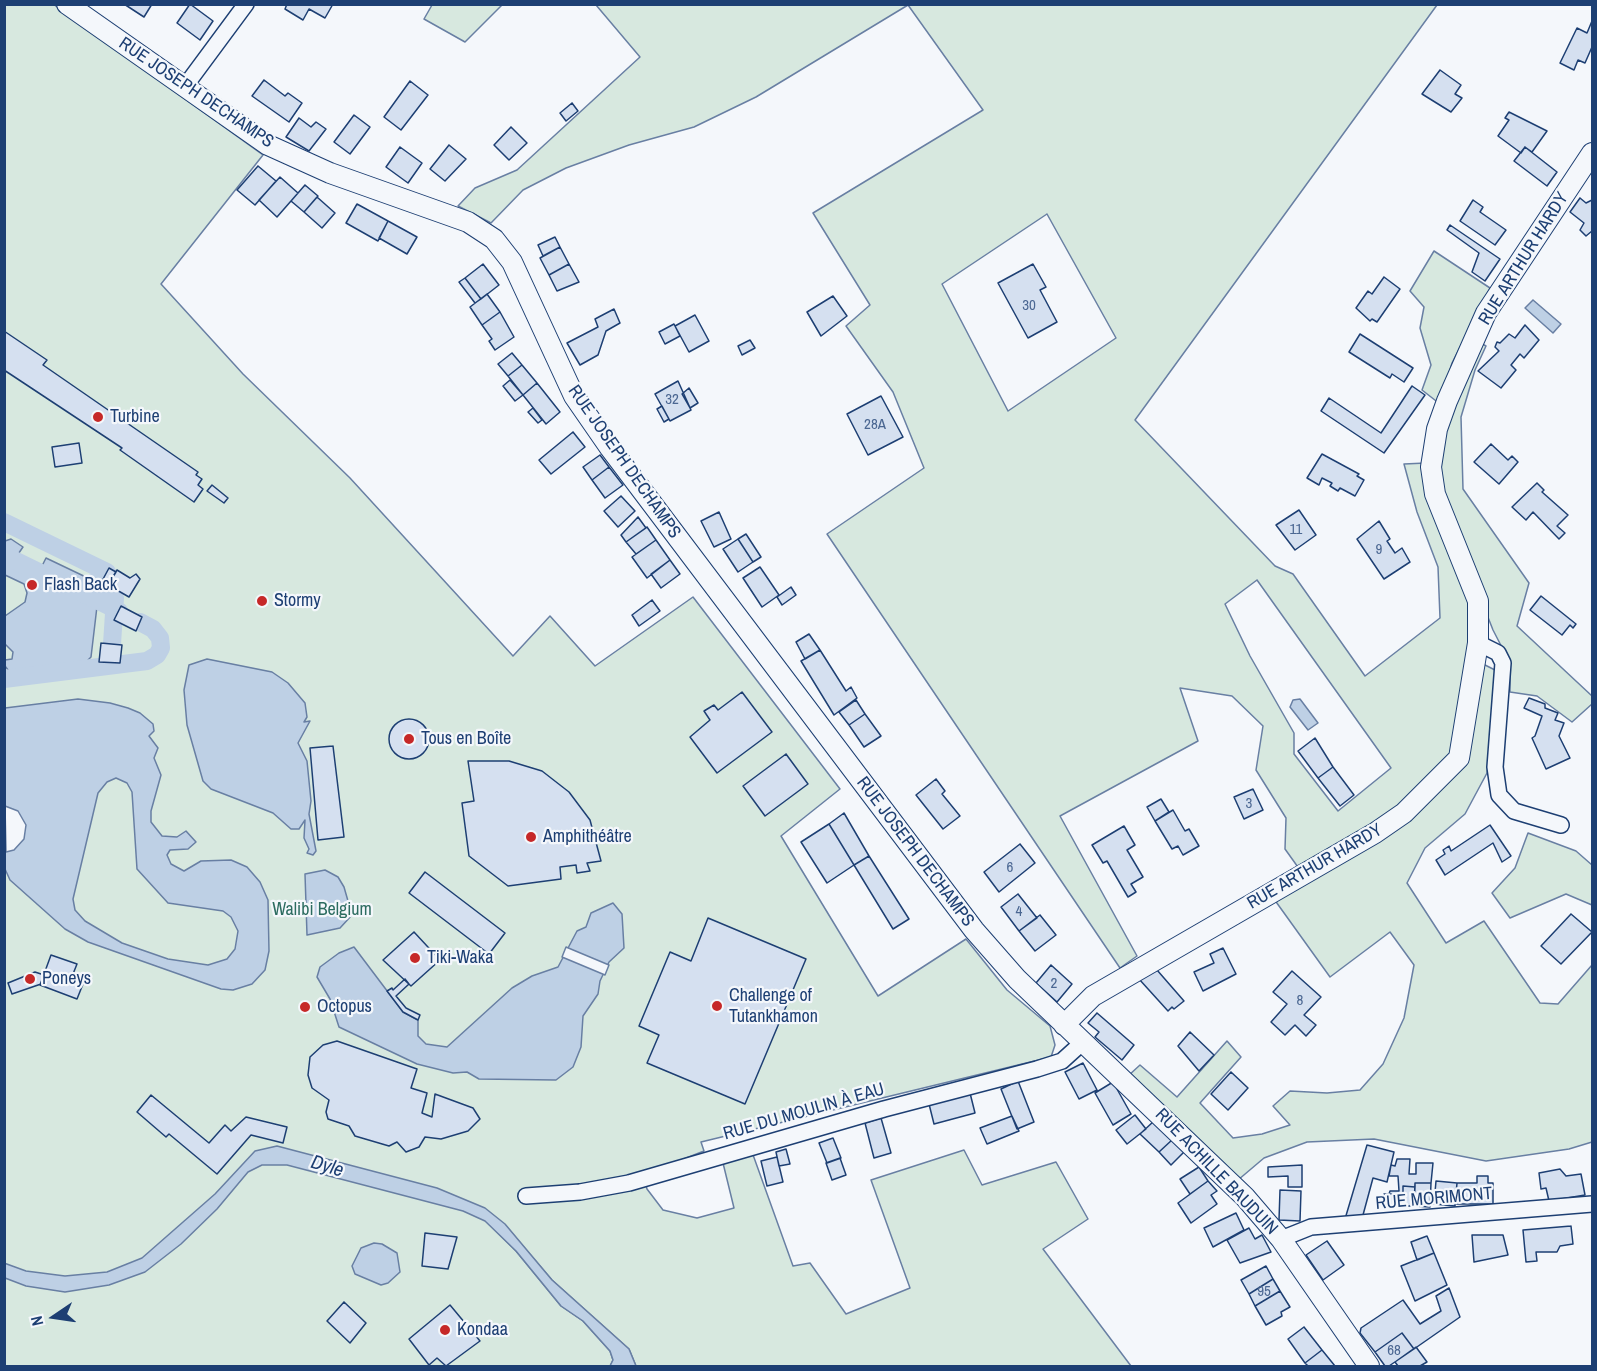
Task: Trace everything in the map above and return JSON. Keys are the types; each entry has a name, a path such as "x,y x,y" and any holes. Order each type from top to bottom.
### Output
{"street":[{"name":"RUE JOSEPH DECHAMPS","path":"67,4 186,85 268,145 330,173 468,222 494,239 512,262 574,396 610,448 974,930 1017,979 1064,1025"},
{"path":"186,85 246,4"},
{"name":"RUE ARTHUR HARDY","path":"1064,1025 1093,996 1375,833 1404,813 1460,758 1478,643 1478,601 1435,494 1431,467 1437,429 1486,313 1591,161"},
{"path":"1478,643 1498,653 1503,663 1495,767 1499,795 1514,812 1561,825"},
{"name":"RUE ACHILLE BAUDUIN","path":"1064,1025 1187,1139 1245,1197 1281,1239 1369,1366"},
{"name":"RUE DU MOULIN À EAU","path":"526,1196 580,1192 629,1183 884,1109 1037,1069 1062,1061 1083,1042"},
{"name":"RUE MORIMONT","path":"1281,1239 1311,1227 1593,1204"}],"green space":[{"name":"Walibi Belgium","path":"53,4 263,155 161,284 243,374 350,478 513,656 550,616 595,666 693,597 840,789 781,836 878,996 966,939 1007,990 1050,1026 1055,1045 1051,1057 701,1142 704,1151 643,1175 647,1189 663,1210 697,1218 734,1208 723,1163 752,1152 793,1266 810,1263 846,1314 910,1288 871,1180 964,1150 982,1185 1056,1162 1088,1219 1043,1249 1131,1366 636,1366 629,1349 552,1280 504,1224 497,1232 516,1251 561,1306 583,1321 610,1351 613,1360 610,1366 5,1366 4,5"},
{"path":"432,5 502,5 465,42 424,19"},
{"path":"596,5 908,5 756,97 694,127 629,145 566,168 523,190 491,223 458,206 475,188 517,170 640,57"},
{"path":"908,5 1437,5 1135,420 1275,566 1293,574 1365,676 1440,618 1438,567 1417,512 1404,464 1426,463 1468,598 1472,640 1454,756 1401,808 1300,870 1285,849 1286,818 1256,770 1263,726 1232,696 1180,688 1198,741 1060,816 1137,956 1120,968 827,534 924,468 893,392 846,326 870,305 813,213 983,110","holes":["1047,214 1116,338 1008,411 942,284","1257,580 1391,768 1338,811 1294,754 1294,733 1250,656 1225,604"]},
{"path":"1434,251 1490,288 1452,363 1440,404 1422,390 1431,365 1420,328 1424,307 1410,291"},
{"path":"1479,342 1486,346 1475,370 1461,417 1463,489 1529,583 1517,626 1592,696 1592,704 1572,722 1537,696 1510,692 1510,663 1493,630 1439,493 1440,430"},
{"path":"1481,663 1497,671 1487,773 1465,814 1425,848 1407,883 1446,943 1484,921 1540,1003 1558,1004 1592,965 1592,1142 1569,1149 1486,1161 1374,1139 1307,1142 1264,1158 1238,1180 1128,1076 1140,1065 1177,1097 1227,1041 1241,1057 1200,1103 1233,1138 1262,1134 1290,1125 1273,1106 1290,1091 1327,1093 1360,1090 1383,1064 1404,1018 1414,965 1390,932 1330,977 1274,899 1463,761"},
{"path":"1528,833 1576,851 1592,865 1592,905 1566,894 1510,918 1492,893 1515,868"}],"water":[{"path":"1533,300 1561,324 1553,333 1525,308"},
{"path":"11,539 23,547 12,563 36,578 46,558 90,579 93,576 97,577 103,583 98,598 91,657 80,668 80,677 76,676 71,663 22,671 20,676 12,675 5,666 5,660 12,659 13,652 5,644 5,616 25,602 27,593 24,584 5,575 5,541"},
{"path":"207,659 272,672 288,683 305,703 307,717 304,722 310,721 298,743 307,761 311,801 309,814 316,851 313,855 307,853 309,849 304,838 305,820 299,829 291,829 273,813 211,789 203,781 187,725 184,690 189,665"},
{"path":"78,699 128,708 140,713 153,724 154,731 149,736 158,748 154,758 161,775 151,811 151,822 162,836 177,837 186,831 196,842 188,849 170,850 167,855 171,864 184,871 201,861 231,860 247,867 260,882 268,900 269,951 265,970 252,984 233,990 221,989 88,942 65,929 10,880 5,869 5,708","holes":["116,778 127,783 132,792 137,869 168,903 223,911 231,917 238,931 235,949 227,959 208,965 168,959 122,943 85,921 75,910 73,899 98,793 107,782"]},
{"path":"1300,699 1318,723 1308,730 1290,707 1293,700"},
{"path":"325,870 338,877 344,887 352,915 340,928 307,935 305,874"},
{"path":"613,903 622,914 624,948 609,962 600,981 598,994 583,1016 581,1047 573,1067 556,1080 479,1079 467,1072 453,1073 417,1064 339,1027 330,999 317,977 320,967 339,953 354,947 403,1012 418,1020 418,1036 426,1044 447,1047 512,988 532,976 558,967 577,931 586,927 591,913"},
{"name":"Dyle","path":"277,1146 437,1188 485,1208 505,1224 552,1280 629,1349 636,1366 610,1366 613,1360 610,1351 583,1321 561,1306 516,1251 485,1221 463,1211 287,1165 262,1165 248,1172 217,1209 181,1244 145,1272 109,1285 65,1292 26,1286 5,1278 4,1263 26,1271 65,1276 107,1272 142,1258 215,1194 255,1151"},
{"path":"374,1243 382,1244 397,1253 400,1272 388,1283 381,1285 355,1274 352,1266 361,1248"}],"pier":[{"path":"5,806 18,811 26,825 24,839 14,850 6,852"},
{"path":"566,947 609,965 605,975 562,957"}],"building":[{"path":"124,4 152,4 144,17"},
{"path":"190,4 213,21 200,40 177,23"},
{"path":"287,4 333,4 325,18 309,9 303,20 285,9"},
{"path":"1592,21 1592,47 1585,63 1578,60 1574,70 1560,63 1577,28 1587,33"},
{"path":"1440,70 1461,85 1455,94 1462,98 1451,112 1422,94"},
{"path":"264,80 285,96 288,93 302,103 289,122 252,96"},
{"path":"410,81 428,95 401,130 384,117"},
{"path":"572,103 578,111 566,121 560,113"},
{"path":"1509,112 1547,131 1532,152 1525,147 1521,153 1498,136 1509,120 1505,118"},
{"path":"354,115 370,127 350,154 334,142"},
{"path":"299,118 311,127 316,122 326,129 309,151 286,137"},
{"path":"511,127 527,143 509,160 494,145"},
{"path":"449,145 466,159 445,181 430,169"},
{"path":"400,147 422,163 408,183 386,167"},
{"path":"1525,147 1557,172 1547,186 1514,161"},
{"path":"258,166 276,181 255,205 237,190"},
{"path":"280,177 298,193 277,217 259,200"},
{"path":"305,185 318,196 304,212 291,201"},
{"path":"317,197 335,213 322,228 304,212"},
{"path":"1580,198 1586,203 1592,200 1592,231 1586,236 1580,230 1584,223 1570,212"},
{"path":"1473,200 1483,207 1480,212 1506,230 1495,245 1460,221"},
{"path":"357,204 388,221 378,241 346,223"},
{"path":"388,221 417,237 407,254 379,238"},
{"path":"1450,225 1500,259 1485,281 1472,272 1479,253 1447,230"},
{"path":"555,237 560,247 543,256 538,245"},
{"path":"560,247 569,264 549,275 540,258"},
{"path":"483,264 499,285 481,299 465,278"},
{"path":"569,264 579,282 557,291 549,275"},
{"path":"1033,264 1046,287 1040,290 1057,322 1028,338 998,283"},
{"path":"1384,277 1400,289 1377,322 1372,319 1370,321 1356,308 1368,291 1372,294"},
{"path":"465,278 481,299 475,303 459,282"},
{"path":"487,294 500,312 482,325 470,307"},
{"path":"833,296 847,316 821,336 807,312"},
{"path":"614,309 620,323 606,331 598,355 580,365 567,343 598,327 595,319"},
{"path":"500,312 514,337 495,350 489,341 492,339 482,325"},
{"path":"695,315 709,341 689,352 675,326"},
{"path":"674,324 680,336 665,344 659,332"},
{"path":"1525,325 1539,340 1524,358 1520,354 1511,365 1516,370 1501,388 1478,371 1499,351 1495,347 1497,342 1500,343 1509,334 1515,338"},
{"name":"Turbine","path":"4,331 47,360 43,365 198,472 196,475 202,479 198,485 203,489 194,502 120,450 122,448 4,370"},
{"path":"1360,334 1413,368 1404,382 1392,374 1390,378 1349,352"},
{"path":"750,340 755,348 742,355 738,346"},
{"path":"512,353 522,365 508,376 498,364"},
{"path":"522,365 537,383 523,395 508,376"},
{"path":"510,380 523,395 515,401 503,386"},
{"path":"678,381 691,410 670,421 655,394"},
{"path":"537,383 560,412 546,424 523,395"},
{"path":"1412,386 1425,395 1384,453 1321,411 1329,398 1381,433"},
{"path":"689,388 698,403 690,408 682,394"},
{"path":"881,396 903,437 868,455 847,414"},
{"path":"662,406 669,419 664,422 657,409"},
{"path":"533,408 542,420 538,423 528,412"},
{"path":"573,432 585,447 551,474 539,460"},
{"path":"79,443 82,463 55,467 52,447"},
{"path":"1491,444 1508,460 1512,456 1518,462 1499,484 1474,462"},
{"path":"1322,454 1359,474 1357,476 1364,480 1355,496 1340,488 1338,491 1330,486 1332,483 1322,478 1319,485 1307,478"},
{"path":"600,455 609,467 592,480 583,467"},
{"path":"609,467 623,485 605,498 592,480"},
{"path":"1537,483 1544,490 1542,492 1568,515 1557,526 1565,533 1559,539 1533,512 1526,520 1512,507"},
{"path":"212,485 228,498 224,503 207,491"},
{"path":"621,496 635,511 618,527 604,511"},
{"path":"1299,510 1316,535 1295,550 1276,525"},
{"path":"719,512 731,539 714,547 701,521"},
{"path":"638,517 646,528 626,542 621,535"},
{"path":"1379,521 1395,553 1402,548 1410,562 1384,579 1357,539"},
{"path":"647,527 656,540 636,554 626,542"},
{"path":"746,534 761,557 753,562 738,539"},
{"path":"738,539 753,562 738,572 723,549"},
{"path":"656,540 670,560 647,578 632,557"},
{"path":"670,560 680,574 661,588 651,574"},
{"path":"760,567 779,595 762,607 743,578"},
{"path":"109,568 116,572 108,585 102,581"},
{"path":"117,570 130,578 136,574 140,579 129,597 108,585"},
{"path":"791,587 796,595 782,605 777,597"},
{"path":"1541,596 1576,624 1573,628 1570,625 1562,635 1530,610"},
{"path":"652,600 660,611 639,626 632,615"},
{"path":"121,606 142,617 136,631 114,620"},
{"path":"809,634 820,650 805,659 796,642"},
{"path":"101,643 122,645 120,663 99,662"},
{"path":"820,650 846,691 851,687 857,698 834,715 801,661"},
{"path":"742,692 772,732 717,773 690,737 710,720 704,711 714,705 718,710"},
{"path":"1529,698 1545,704 1545,708 1558,713 1555,720 1564,723 1559,736 1570,758 1546,769 1532,738 1535,736 1542,716 1524,708"},
{"path":"856,700 865,714 849,725 839,712"},
{"path":"865,714 881,736 864,747 849,725"},
{"name":"Tous en Boîte","path":"409,719 417,720 423,725 428,731 428,747 423,753 417,758 409,759 401,758 395,753 390,747 389,739 390,731 395,725 401,720"},
{"path":"1315,738 1333,767 1318,778 1298,751"},
{"path":"333,746 344,837 318,840 310,748"},
{"path":"786,754 808,784 765,816 743,786"},
{"name":"Amphithéâtre","path":"468,761 509,761 542,771 569,792 590,820 601,861 587,863 590,871 577,873 576,865 560,867 561,879 508,886 469,856 462,803 474,801"},
{"path":"1333,767 1354,795 1340,806 1318,778"},
{"path":"936,779 945,791 942,794 960,816 943,829 916,795"},
{"path":"1253,789 1263,810 1244,819 1234,797"},
{"path":"1161,799 1169,812 1155,821 1147,807"},
{"path":"1173,810 1185,831 1189,829 1199,846 1183,855 1178,846 1172,849 1155,821"},
{"path":"844,813 869,856 854,865 829,824"},
{"path":"829,824 854,865 827,883 801,842"},
{"path":"1490,825 1511,856 1502,862 1493,843 1445,875 1436,860 1445,854 1443,850 1449,846 1451,851"},
{"path":"1124,826 1135,845 1127,850 1143,877 1131,884 1136,892 1128,897 1107,861 1103,863 1092,845"},
{"path":"1020,844 1035,863 999,892 984,872"},
{"path":"869,856 909,919 893,929 854,865"},
{"path":"425,872 505,933 489,954 409,893"},
{"path":"1018,894 1037,918 1019,931 1001,907"},
{"path":"1571,914 1592,932 1561,964 1541,946"},
{"path":"1040,915 1056,935 1035,951 1019,931"},
{"name":"Challenge of Tutankhamon","path":"708,918 806,959 745,1104 647,1063 659,1035 639,1026 670,952 691,961"},
{"path":"414,932 440,960 411,986 383,960"},
{"path":"1223,948 1236,974 1203,991 1194,972 1214,963 1210,954"},
{"path":"51,955 77,964 73,974 85,979 77,999 40,985"},
{"path":"1051,965 1072,984 1057,1002 1036,983"},
{"path":"1157,970 1184,1001 1174,1009 1172,1007 1168,1011 1139,979"},
{"path":"1292,971 1321,997 1304,1015 1316,1025 1306,1036 1295,1025 1285,1035 1271,1022 1287,1004 1273,992"},
{"name":"Poneys","path":"35,972 44,975 41,984 12,994 8,983"},
{"path":"405,979 409,984 396,996 406,1008 420,1015 418,1020 403,1012 387,991 392,988 393,990"},
{"path":"1097,1013 1134,1045 1122,1060 1095,1037 1099,1032 1088,1023"},
{"path":"1190,1032 1214,1055 1199,1071 1178,1046"},
{"path":"337,1041 417,1069 411,1088 427,1093 422,1113 432,1117 435,1094 473,1108 480,1119 468,1131 441,1139 425,1137 419,1147 406,1152 397,1142 389,1146 355,1136 349,1126 328,1119 326,1112 329,1100 312,1088 308,1075 310,1057 323,1045"},
{"path":"1083,1063 1097,1090 1079,1099 1065,1072"},
{"path":"1231,1072 1248,1088 1228,1110 1211,1094"},
{"path":"1018,1081 1034,1122 1017,1129 1001,1089"},
{"path":"1113,1082 1131,1114 1113,1125 1095,1093"},
{"path":"970,1093 975,1113 934,1124 929,1104"},
{"path":"151,1095 209,1143 225,1125 231,1131 246,1117 287,1127 283,1143 251,1135 217,1174 169,1134 166,1137 137,1112"},
{"path":"1135,1115 1146,1129 1127,1144 1116,1130"},
{"path":"1012,1116 1019,1131 987,1144 980,1128"},
{"path":"881,1118 891,1153 874,1158 865,1123"},
{"path":"1154,1121 1173,1139 1159,1152 1140,1134"},
{"path":"833,1138 841,1158 827,1163 819,1143"},
{"path":"1173,1139 1185,1151 1171,1165 1159,1152"},
{"path":"1367,1145 1394,1152 1387,1182 1373,1178 1363,1215 1345,1219"},
{"path":"786,1149 790,1164 779,1166 776,1152"},
{"path":"777,1157 783,1182 767,1186 761,1161"},
{"path":"840,1158 846,1175 832,1180 826,1163"},
{"path":"1397,1159 1410,1159 1409,1174 1416,1174 1416,1163 1433,1163 1431,1183 1415,1183 1415,1187 1403,1186 1403,1194 1389,1194 1390,1191 1399,1191 1398,1176 1389,1176 1391,1165 1395,1166"},
{"path":"1302,1165 1302,1187 1288,1187 1288,1176 1268,1177 1268,1167"},
{"path":"1199,1167 1208,1181 1190,1194 1180,1179"},
{"path":"1560,1169 1566,1176 1581,1174 1585,1195 1549,1201 1546,1188 1541,1189 1539,1173"},
{"path":"1477,1176 1488,1176 1488,1183 1493,1183 1493,1204 1455,1204 1457,1183 1477,1183"},
{"path":"1208,1181 1217,1191 1211,1195 1217,1204 1191,1223 1178,1203"},
{"path":"1436,1181 1457,1183 1455,1206 1434,1204"},
{"path":"1415,1183 1431,1183 1430,1207 1414,1206"},
{"path":"1403,1186 1415,1187 1414,1206 1384,1206 1384,1194 1403,1194"},
{"path":"1280,1190 1301,1191 1300,1221 1279,1220"},
{"path":"1236,1213 1244,1230 1213,1247 1204,1228"},
{"path":"1571,1226 1573,1244 1560,1246 1557,1252 1536,1252 1537,1261 1526,1262 1523,1230"},
{"path":"1249,1228 1255,1239 1262,1235 1271,1252 1240,1263 1227,1240"},
{"path":"425,1233 457,1237 448,1269 422,1266"},
{"path":"1472,1235 1503,1235 1508,1255 1474,1262"},
{"path":"1427,1236 1434,1253 1417,1260 1411,1242"},
{"path":"1327,1241 1344,1265 1323,1280 1306,1255"},
{"path":"1434,1253 1447,1285 1415,1301 1401,1266"},
{"path":"1266,1266 1273,1279 1249,1294 1241,1280"},
{"path":"1273,1279 1280,1291 1255,1306 1249,1294"},
{"path":"1449,1288 1460,1317 1414,1349 1402,1333 1375,1352 1360,1333 1361,1328 1403,1300 1420,1324 1441,1311 1436,1296"},
{"path":"1280,1291 1290,1307 1281,1312 1282,1316 1266,1325 1255,1306"},
{"path":"344,1302 366,1323 350,1343 327,1321"},
{"name":"Kondaa","path":"450,1305 480,1341 446,1366 437,1358 429,1365 409,1339"},
{"path":"1304,1327 1322,1350 1305,1363 1288,1339"},
{"path":"1402,1333 1414,1349 1389,1366 1385,1366 1375,1352"},
{"path":"1416,1347 1427,1362 1420,1366 1398,1366 1395,1362"},
{"path":"1322,1350 1335,1366 1308,1366 1305,1363"}],"waterway":[{"path":"4,522 107,572"},
{"path":"4,555 119,611"},
{"path":"83,590 94,582 110,588"},
{"path":"112,644 115,598"},
{"path":"4,679 147,661 157,655 161,648 160,638 153,629 140,622"}],"place":[{"name":"Turbine","path":"98,417"},
{"name":"Flash Back","path":"32,585"},
{"name":"Stormy","path":"262,601"},
{"name":"Tous en Boîte","path":"409,739"},
{"name":"Amphithéâtre","path":"531,837"},
{"name":"Tiki-Waka","path":"415,958"},
{"name":"Poneys","path":"30,979"},
{"name":"Challenge of Tutankhamon","path":"717,1006"},
{"name":"Octopus","path":"305,1007"},
{"name":"Kondaa","path":"445,1330"}]}
